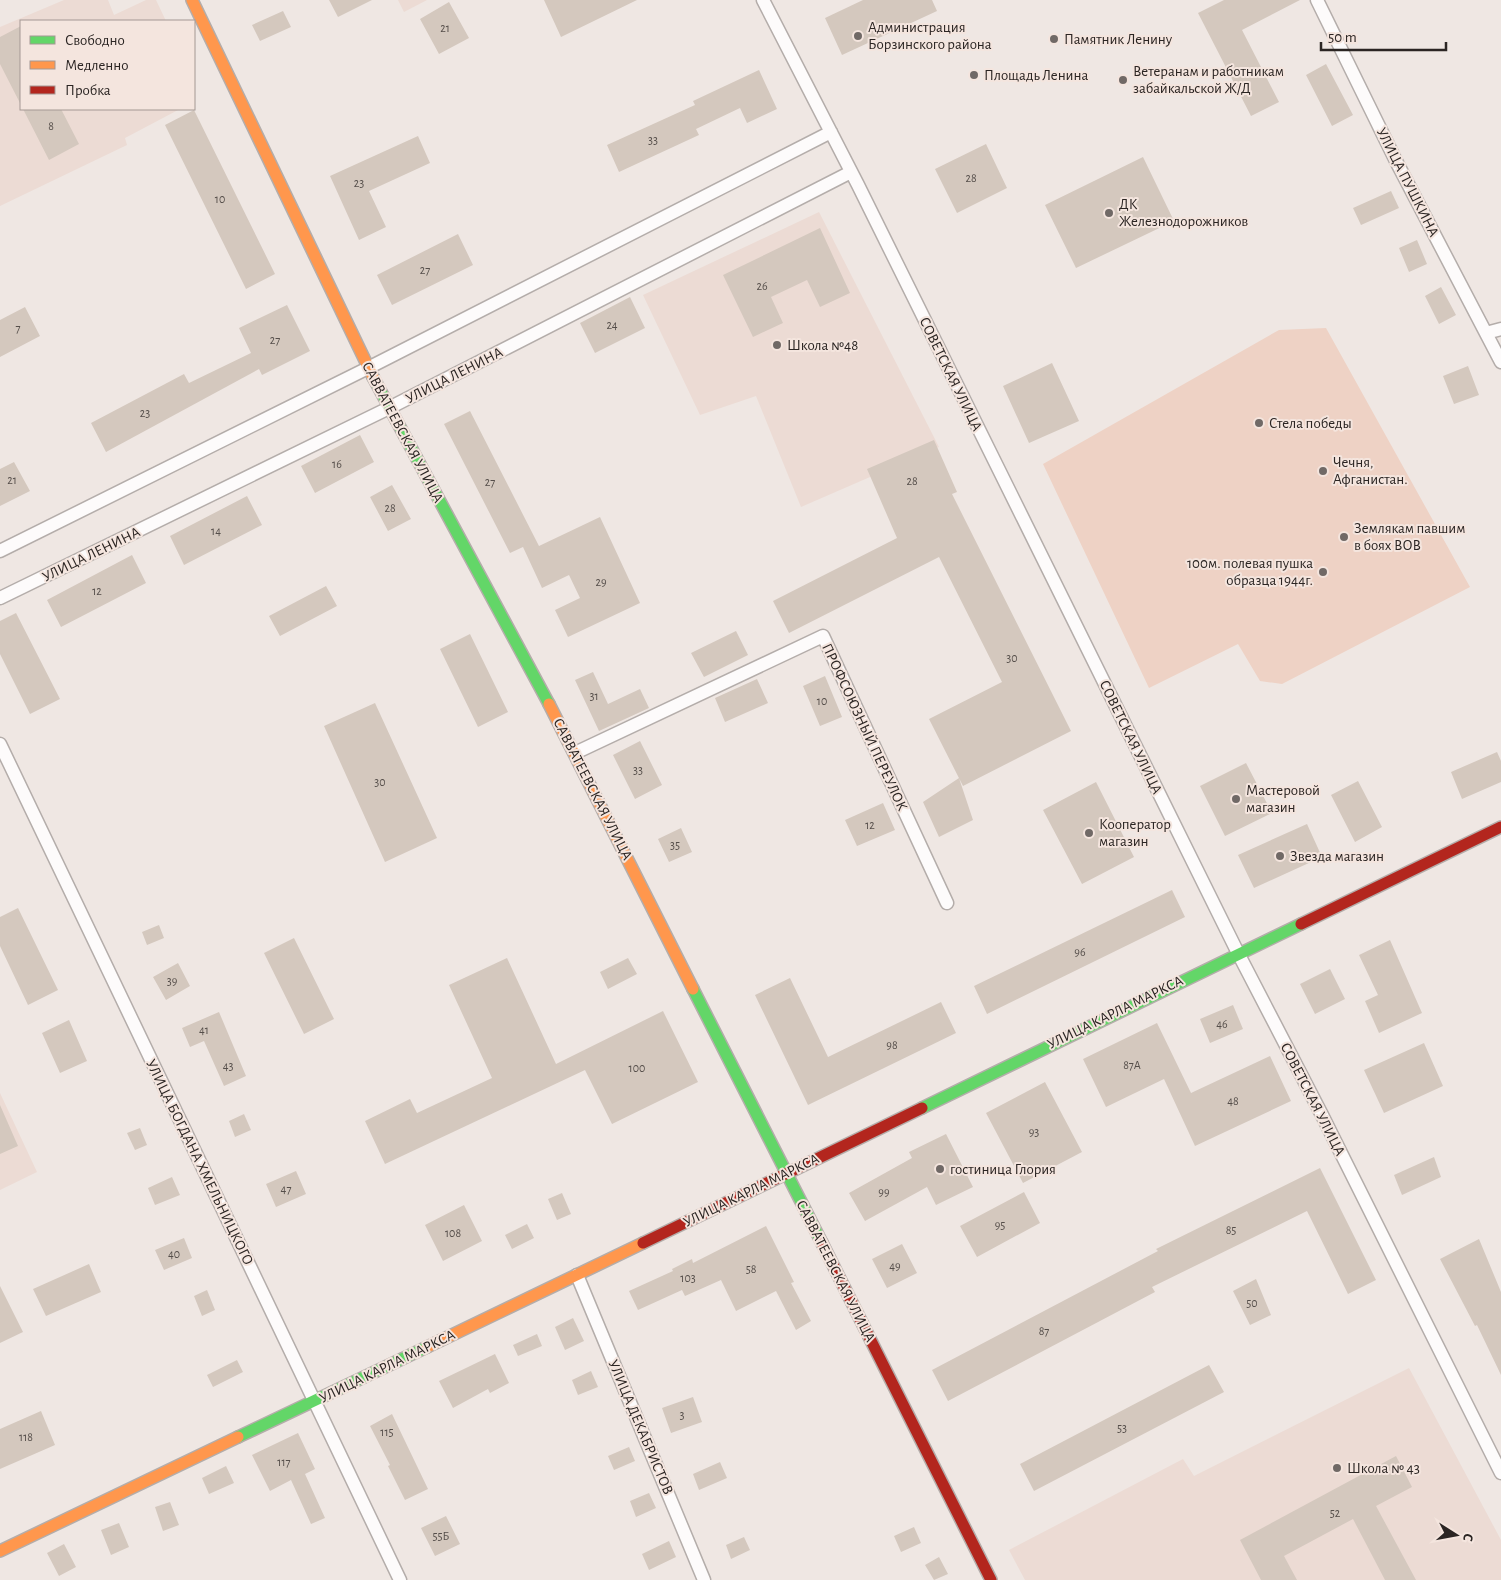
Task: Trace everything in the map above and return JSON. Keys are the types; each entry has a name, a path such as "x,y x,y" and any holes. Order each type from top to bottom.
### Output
{"main road":[{"name":"САВВАТЕЕВСКАЯ УЛИЦА","path":"192,0 368,368 575,753 991,1580"},
{"name":"УЛИЦА КАРЛА МАРКСА","path":"0,1551 577,1275 1501,827"}],"street":[{"name":"СОВЕТСКАЯ УЛИЦА","path":"763,0 851,172 1238,953 1322,1115 1501,1473"},
{"name":"УЛИЦА ПУШКИНА","path":"1317,0 1396,161 1501,362"},
{"path":"0,551 368,368 831,132"},
{"name":"УЛИЦА ЛЕНИНА","path":"0,598 389,408 851,172"},
{"path":"1486,333 1501,329"},
{"name":"ПРОФСОЮЗНЫЙ ПЕРЕУЛОК","path":"575,753 823,636 947,903"},
{"name":"УЛИЦА БОГДАНА ХМЕЛЬНИЦКОГО","path":"0,744 400,1580"},
{"name":"УЛИЦА ДЕКАБРИСТОВ","path":"577,1275 704,1580"}],"shaded area":[{"path":"64,0 108,0 114,15 146,0 156,0 166,20 20,20 20,110 178,110 125,138 127,145 0,206 0,27"},
{"path":"398,0 427,0 404,12"},
{"name":"Школа №48","path":"819,212 939,447 801,507 756,396 700,415 643,295"},
{"path":"1326,328 1470,587 1282,684 1260,681 1238,644 1149,688 1043,464 1279,330"},
{"path":"0,1093 37,1172 0,1190"},
{"name":"Школа № 43","path":"1409,1368 1501,1540 1501,1580 1025,1580 1009,1550 1183,1459 1194,1476"}],"building":[{"path":"329,0 372,0 338,17"},
{"path":"544,0 637,0 561,37"},
{"name":"Администрация Борзинского района","path":"863,0 932,0 937,11 842,55 825,18"},
{"path":"1224,0 1300,0 1242,30 1279,102 1251,116 1198,13"},
{"path":"449,2 469,38 439,54 420,19"},
{"path":"283,11 291,27 260,41 252,25"},
{"path":"20,27 20,103 0,64 0,37"},
{"path":"1326,64 1353,115 1332,126 1306,75"},
{"path":"759,70 777,109 747,123 740,108 696,129 699,135 619,172 607,145 695,105 693,101"},
{"path":"24,110 62,110 79,144 49,160"},
{"path":"194,110 275,274 246,289 165,125"},
{"path":"418,136 430,163 369,191 386,227 359,240 330,176"},
{"path":"986,144 1007,188 957,213 935,169"},
{"name":"ДК Железнодорожников","path":"1143,157 1174,221 1076,268 1045,205"},
{"path":"1391,191 1399,208 1361,225 1353,208"},
{"path":"820,228 850,293 820,307 807,280 771,297 783,323 753,337 723,275"},
{"path":"458,234 473,265 392,305 377,275"},
{"path":"1417,240 1427,264 1409,272 1399,248"},
{"path":"1441,287 1456,315 1439,324 1425,296"},
{"path":"630,297 645,328 595,353 580,323"},
{"path":"287,305 310,351 262,375 259,369 106,452 91,423 184,374 189,383 251,353 239,328"},
{"path":"25,307 40,336 0,357 0,320"},
{"path":"1052,363 1079,421 1029,443 1003,386"},
{"path":"1468,366 1479,395 1454,404 1443,376"},
{"path":"470,411 539,546 600,517 640,603 568,637 555,610 580,598 569,575 542,588 523,547 510,553 444,424"},
{"path":"360,435 374,462 315,493 301,466"},
{"path":"934,440 957,492 952,494 1071,731 963,786 929,719 1002,682 939,557 789,633 773,601 897,538 867,469"},
{"path":"14,462 30,491 0,506 0,469"},
{"path":"392,485 411,519 388,531 370,497"},
{"path":"247,496 262,525 184,565 170,536"},
{"path":"132,555 146,583 61,627 47,600"},
{"path":"326,586 337,606 280,636 269,616"},
{"path":"16,613 60,699 30,714 0,654 0,621"},
{"path":"736,631 748,655 704,677 691,653"},
{"path":"470,634 508,712 478,727 440,649"},
{"path":"593,672 608,704 640,689 649,708 599,731 575,680"},
{"path":"825,676 842,717 820,726 803,686"},
{"path":"757,679 768,703 725,722 715,698"},
{"path":"375,703 437,838 385,862 324,726"},
{"path":"640,741 662,785 635,799 613,755"},
{"path":"1497,752 1501,761 1501,782 1462,799 1451,772"},
{"name":"Мастеровой магазин","path":"1246,763 1272,813 1225,836 1200,786"},
{"path":"959,778 973,820 939,837 923,802"},
{"path":"1358,781 1382,827 1355,842 1331,795"},
{"name":"Кооператор магазин","path":"1096,782 1134,857 1082,884 1043,810"},
{"path":"883,803 895,830 857,846 845,820"},
{"name":"Звезда магазин","path":"1307,824 1322,857 1254,888 1238,855"},
{"path":"681,828 692,852 669,862 658,839"},
{"path":"1172,890 1185,917 987,1014 974,986"},
{"path":"18,908 58,990 28,1005 0,946 0,917"},
{"path":"159,925 164,938 147,945 142,932"},
{"path":"294,938 334,1019 304,1034 264,953"},
{"path":"1390,940 1422,1013 1379,1033 1365,1001 1378,995 1359,955"},
{"path":"507,958 556,1064 663,1011 698,1082 612,1124 585,1070 385,1164 365,1121 410,1099 417,1113 492,1078 449,985"},
{"path":"628,958 637,974 608,989 600,972"},
{"path":"178,963 190,986 166,1000 153,977"},
{"path":"1330,969 1345,999 1315,1014 1300,984"},
{"path":"790,978 828,1057 941,1002 956,1033 808,1105 755,995"},
{"path":"1233,1005 1243,1029 1210,1043 1200,1019"},
{"path":"219,1012 246,1076 224,1086 204,1041 190,1047 182,1028"},
{"path":"69,1020 87,1061 60,1073 42,1033"},
{"path":"1157,1023 1191,1093 1270,1056 1291,1101 1195,1146 1164,1079 1106,1107 1083,1059"},
{"path":"1424,1043 1443,1086 1384,1113 1364,1070"},
{"path":"1045,1082 1082,1152 1023,1183 986,1113"},
{"path":"0,1105 18,1146 0,1154"},
{"path":"244,1114 251,1130 235,1137 229,1121"},
{"path":"140,1128 147,1145 135,1150 127,1133"},
{"path":"946,1134 973,1187 936,1205 927,1187 865,1221 849,1193 912,1158 909,1152"},
{"path":"1434,1157 1441,1177 1402,1195 1394,1175"},
{"path":"1320,1168 1376,1280 1348,1294 1307,1211 1152,1287 1155,1292 948,1401 932,1370 1158,1251 1156,1249"},
{"path":"296,1171 306,1194 276,1207 266,1184"},
{"path":"172,1177 180,1195 155,1205 148,1188"},
{"path":"1024,1192 1040,1223 977,1257 960,1226"},
{"path":"562,1193 571,1214 557,1220 548,1199"},
{"path":"464,1205 482,1241 443,1261 425,1225"},
{"path":"527,1224 534,1238 512,1249 505,1235"},
{"path":"766,1226 794,1282 791,1283 811,1321 796,1330 776,1291 736,1311 721,1280 685,1296 682,1290 638,1310 629,1291 673,1271 672,1269 692,1259 693,1263"},
{"path":"184,1238 192,1258 164,1270 155,1250"},
{"path":"1479,1239 1501,1292 1501,1375 1477,1325 1475,1326 1440,1259"},
{"path":"902,1244 917,1273 887,1288 872,1259"},
{"path":"89,1264 101,1292 46,1316 33,1289"},
{"path":"1256,1279 1271,1315 1250,1325 1233,1291"},
{"path":"0,1286 23,1332 0,1343"},
{"path":"207,1290 215,1310 202,1316 194,1296"},
{"path":"573,1318 584,1341 565,1350 555,1327"},
{"path":"537,1334 542,1346 518,1356 513,1345"},
{"path":"495,1354 509,1383 490,1393 488,1389 453,1408 439,1381"},
{"path":"237,1360 243,1372 213,1387 207,1375"},
{"path":"1209,1365 1224,1392 1034,1491 1020,1464"},
{"path":"591,1371 598,1387 578,1395 572,1380"},
{"path":"693,1397 702,1422 671,1433 662,1408"},
{"path":"41,1411 55,1445 0,1469 0,1429"},
{"path":"392,1414 428,1489 405,1500 370,1426"},
{"path":"298,1433 315,1469 305,1474 325,1518 311,1524 291,1480 270,1491 252,1455"},
{"path":"629,1447 635,1461 614,1470 608,1456"},
{"path":"1396,1456 1412,1487 1376,1506 1416,1580 1385,1580 1353,1519 1284,1556 1297,1580 1261,1580 1240,1540"},
{"path":"720,1462 727,1478 699,1490 693,1474"},
{"path":"226,1466 234,1483 209,1494 202,1478"},
{"path":"649,1493 656,1508 636,1517 630,1501"},
{"path":"170,1502 179,1525 163,1531 155,1507"},
{"path":"446,1516 460,1544 435,1556 421,1528"},
{"path":"119,1523 129,1547 111,1555 101,1530"},
{"path":"914,1527 921,1543 901,1552 894,1536"},
{"path":"744,1537 750,1550 731,1559 726,1545"},
{"path":"669,1541 676,1557 649,1570 642,1554"},
{"path":"64,1544 76,1567 59,1576 47,1553"},
{"path":"939,1557 948,1574 934,1580 925,1565"}],"traffic: fast":[{"path":"373,377 549,704"},
{"path":"922,1108 1301,924"},
{"path":"693,989 822,1243"},
{"path":"238,1437 427,1347"}],"traffic: slow":[{"path":"192,0 373,377"},
{"path":"549,704 693,989"},
{"path":"427,1347 643,1243"},
{"path":"0,1551 238,1437"}],"traffic: jam":[{"path":"1301,924 1501,827"},
{"path":"643,1243 922,1108"},
{"path":"822,1243 991,1580"}],"place":[{"name":"Администрация Борзинского района","path":"858,36"},
{"name":"Памятник Ленину","path":"1054,39"},
{"name":"Площадь Ленина","path":"974,75"},
{"name":"Ветеранам и работникам забайкальской Ж/Д","path":"1123,80"},
{"name":"ДК Железнодорожников","path":"1109,213"},
{"name":"Школа №48","path":"777,345"},
{"name":"Стела победы","path":"1259,423"},
{"name":"Чечня, Афганистан.","path":"1323,471"},
{"name":"Землякам павшим в боях ВОВ","path":"1344,537"},
{"name":"100м. полевая пушка образца 1944г.","path":"1323,572"},
{"name":"Мастеровой магазин","path":"1236,799"},
{"name":"Кооператор магазин","path":"1089,833"},
{"name":"Звезда магазин","path":"1280,856"},
{"name":"гостиница Глория","path":"940,1169"},
{"name":"Школа № 43","path":"1337,1468"}]}
